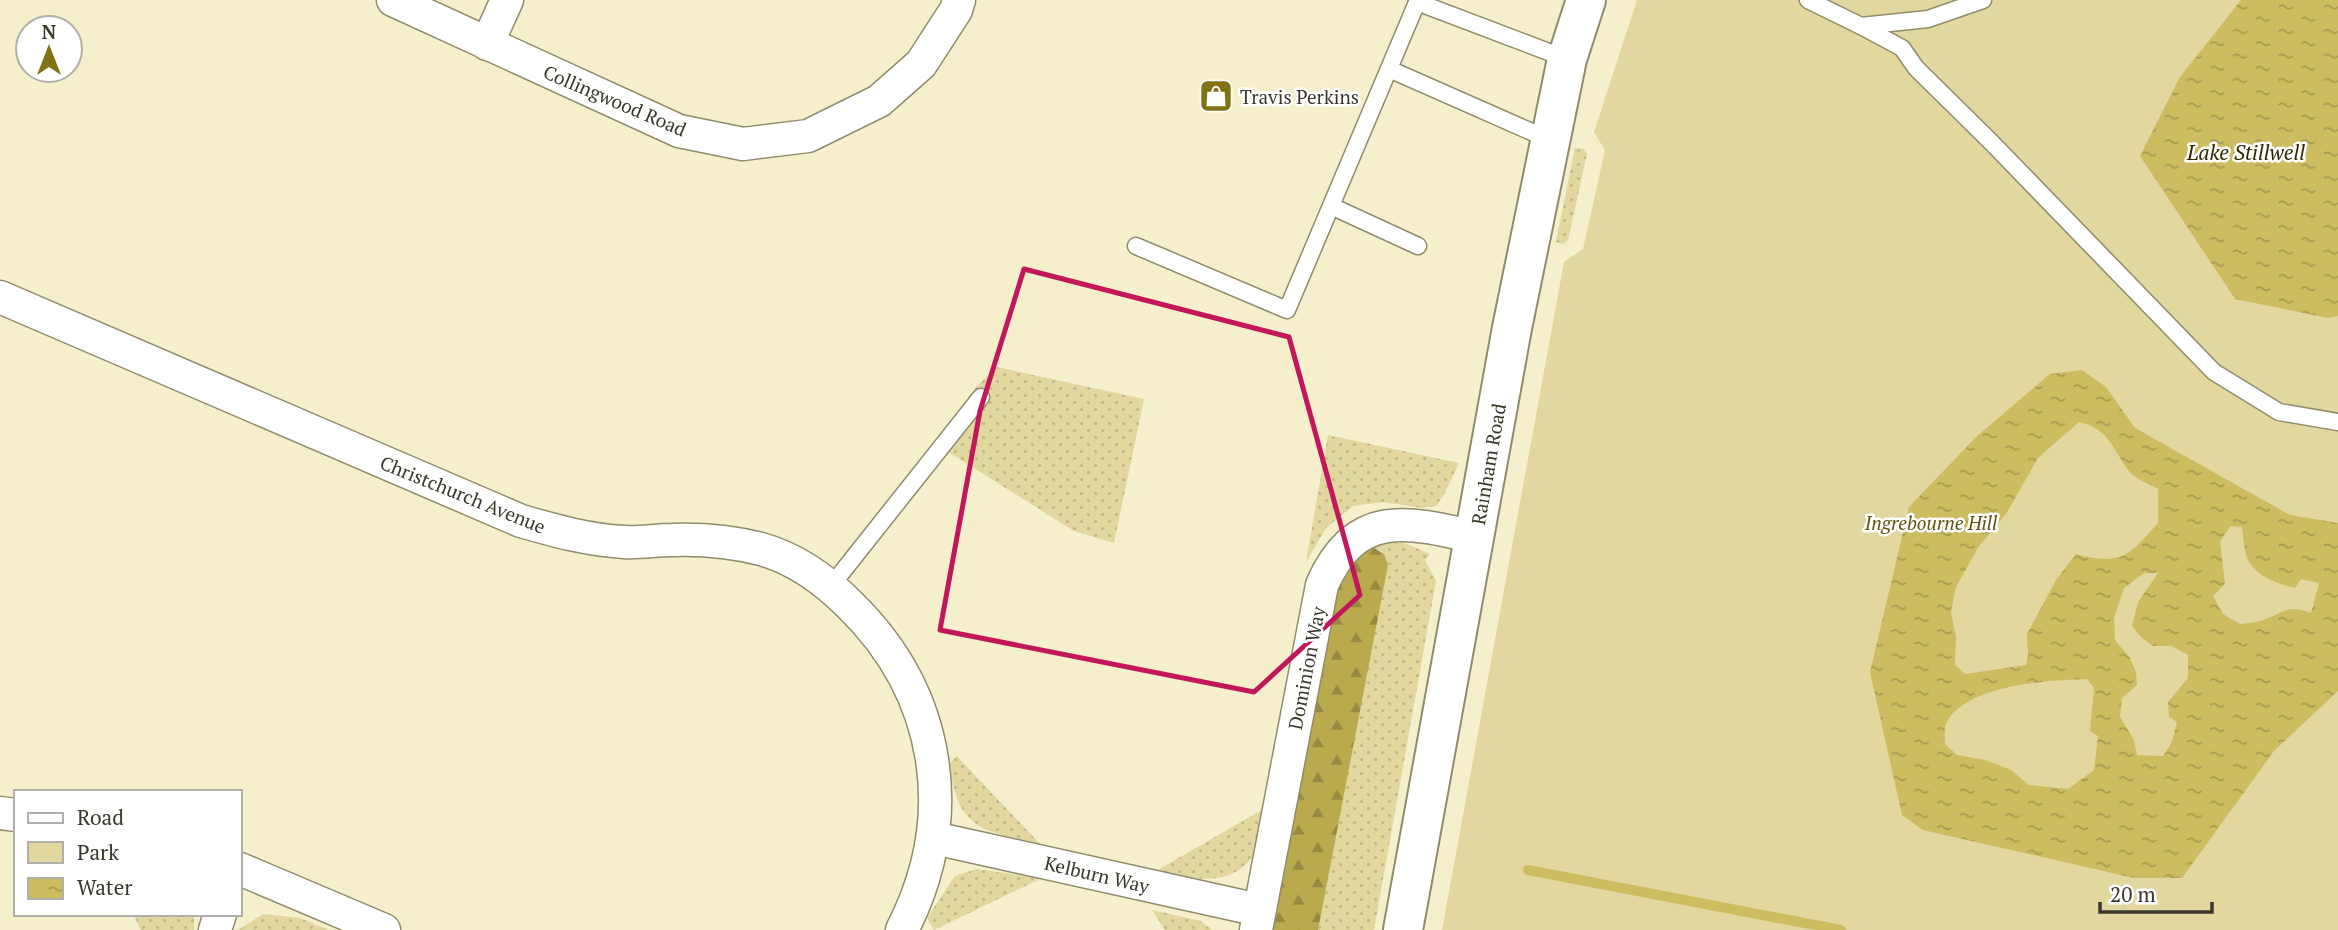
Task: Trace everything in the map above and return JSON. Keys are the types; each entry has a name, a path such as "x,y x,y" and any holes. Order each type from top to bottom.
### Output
{"main road":[{"name":"Rainham Road","path":"1403,930 1510,341 1567,59 1586,0"}],"street":[{"name":"Collingwood Road","path":"393,0 679,131 743,145 808,136 879,101 921,64 956,10 959,0"},
{"path":"488,44 507,0"},
{"name":"Christchurch Avenue","path":"0,297 521,521 575,537 628,543 672,540 716,542 761,550 798,563 831,586 865,620 905,675 929,736 937,787 934,838 916,903 902,930"},
{"name":"Dominion Way","path":"1257,920 1322,585 1332,562 1361,534 1393,524 1475,537"},
{"name":"Kelburn Way","path":"934,838 1257,920"},
{"path":"242,870 384,930"}],"lane":[{"path":"1808,0 1902,48 1916,68 2002,152 2214,372 2279,412 2338,422"},
{"path":"1861,26 1928,19 1983,0"},
{"path":"1136,246 1287,310 1418,1 1567,59"},
{"path":"1389,69 1550,139"},
{"path":"1331,206 1418,246"},
{"path":"831,586 981,397"}],"highlighted area":[{"path":"1024,269 1289,337 1360,595 1254,692 940,630 980,411"}],"green space":[{"name":"Ingrebourne Hill","path":"1637,0 2338,0 2338,930 1442,930 1564,262 1583,249 1605,150 1594,132"},
{"path":"1575,148 1584,149 1587,154 1568,240 1563,244 1556,242"},
{"path":"997,367 1144,399 1114,543 1074,531 934,443 976,387"},
{"path":"1328,435 1459,463 1436,506 1422,508 1383,502 1353,506 1326,528 1306,562"},
{"path":"1405,543 1430,554 1425,560 1436,581 1374,930 1270,930 1372,547"},
{"path":"1372,547 1384,554 1388,565 1318,930 1270,930 1334,596 1349,568"},
{"path":"957,756 1039,843 987,830 966,814 958,802 953,785 950,763"},
{"path":"1267,807 1256,850 1237,871 1211,879 1156,871"},
{"path":"976,869 1042,878 934,930 927,918 955,876"},
{"path":"1152,910 1201,921 1212,930 1165,930"},
{"path":"263,914 300,918 329,930 238,930"},
{"path":"134,916 194,916 194,930 141,930"}],"water":[{"name":"Lake Stillwell","path":"2241,0 2338,0 2338,316 2328,318 2235,299 2140,156 2180,77"},
{"path":"2082,370 2106,387 2135,428 2290,515 2338,523 2338,691 2274,751 2182,878 2134,878 1923,830 1902,815 1870,672 1909,507 1976,437 2050,374","holes":["2079,422 2089,425 2104,435 2132,474 2158,489 2158,523 2123,555 2104,559 2076,554 2056,580 2027,634 2026,665 1965,674 1955,665 1956,637 1951,612 1956,587 1979,546 2006,514 2038,458","2231,526 2242,527 2246,555 2259,573 2295,588 2301,579 2319,583 2311,613 2291,609 2260,621 2240,624 2223,614 2213,596 2225,584 2220,541","2144,573 2158,573 2138,602 2132,626 2153,646 2171,646 2188,655 2188,678 2168,702 2169,717 2177,722 2172,742 2163,756 2137,755 2134,740 2120,717 2122,698 2137,685 2136,672 2130,658 2115,640 2114,618 2124,588","2087,679 2094,688 2090,731 2098,736 2094,770 2068,789 2029,785 2011,770 1985,760 1957,755 1945,744 1947,722 1957,710 1972,700 2010,687"]}],"waterway":[{"path":"1528,870 1841,930"}],"place":[{"name":"Travis Perkins","path":"1216,96"}]}
